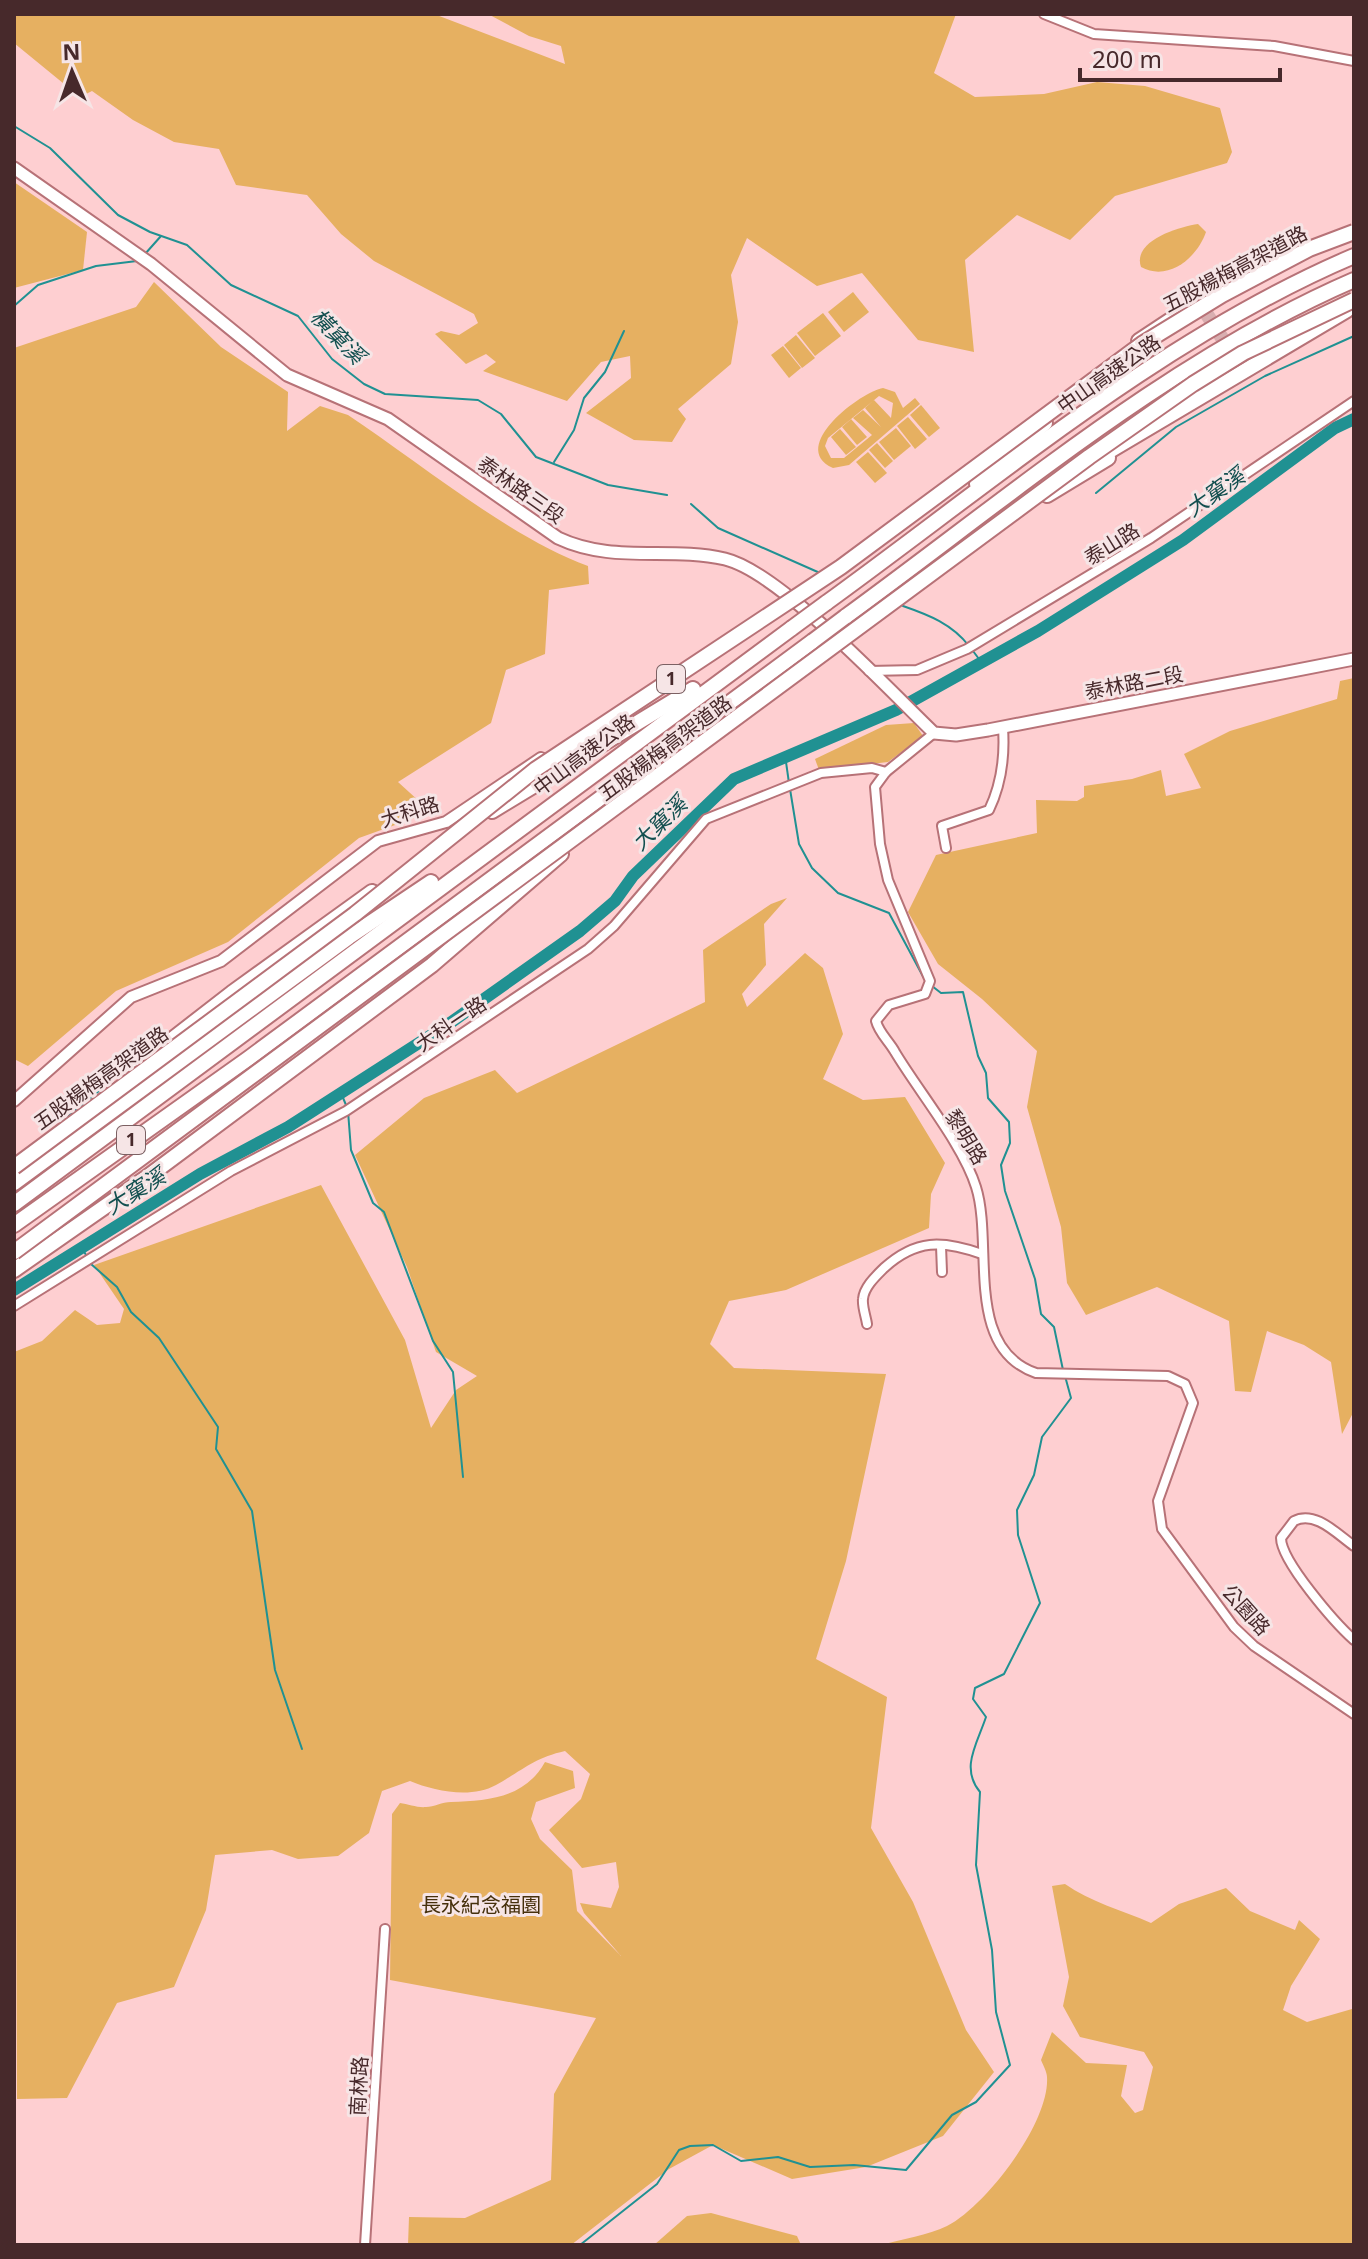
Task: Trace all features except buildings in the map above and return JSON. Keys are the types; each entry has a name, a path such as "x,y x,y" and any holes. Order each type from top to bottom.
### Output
{"highway":[{"name":"五股楊梅高架道路","path":"14,1164 344,922 548,760 841,567 1142,344 1235,288 1309,249 1354,232"},
{"path":"926,531 1156,327 1203,307 1291,259 1354,240"},
{"name":"中山高速公路","path":"14,1204 759,651 1189,343 1266,298 1354,256"},
{"name":"中山高速公路","path":"14,1225 249,1058 816,644 1195,362 1290,308 1354,280"},
{"name":"五股楊梅高架道路","path":"14,1252 1089,457 1243,353 1354,303"},
{"path":"904,584 1041,493 1354,303"},
{"path":"847,620 1142,438 1354,314"},
{"path":"1233,355 1244,371"},
{"path":"14,1236 665,760 816,644"},
{"path":"14,1164 232,993 455,833 759,651"},
{"path":"14,1270 146,1178 432,965 665,760"},
{"path":"14,1183 349,937 517,830"},
{"path":"175,1117 249,1058"}],"main road":[{"name":"泰林路三段","path":"14,168 149,263 287,375 388,419 558,538 581,549 609,554 726,560 761,575 791,598 934,733"},
{"name":"泰林路二段","path":"934,733 956,735 1003,728 1354,659"}],"street":[{"path":"1044,14 1094,34 1274,46 1354,61"},
{"name":"泰山路","path":"868,671 917,670 939,664 1042,605 1174,523 1354,401"},
{"name":"大科路","path":"14,1101 131,997 221,961 378,841 446,822 501,783 791,598"},
{"path":"946,848 942,826 989,810 998,775 1004,769 1003,728"},
{"path":"886,772 934,733"},
{"name":"大科一路","path":"14,1306 231,1171 346,1111 465,1034 601,939 706,819 789,784 836,770 872,768 886,772"},
{"name":"黎明路","path":"886,772 874,793 884,865 929,984 925,994 889,1005 876,1021 971,1175 979,1203 991,1321 1002,1349 1017,1365 1047,1375 1168,1376 1185,1384 1193,1403 1161,1494"},
{"path":"867,1324 863,1299 874,1277 907,1249 929,1244 959,1246 982,1254"},
{"path":"941,1246 942,1272"},
{"name":"公園路","path":"1161,1494 1158,1516 1165,1535 1234,1627 1254,1646 1354,1714"},
{"path":"1354,1546 1322,1523 1307,1517 1294,1521 1281,1538 1286,1558 1338,1626 1354,1640"},
{"name":"南林路","path":"365,2245 385,1929"}],"green space":[{"path":"14,14 434,14 565,64 561,46 529,36 488,14 956,14 934,73 975,97 1044,94 1097,82 1145,86 1220,108 1232,152 1227,163 1115,196 1070,240 1017,215 965,260 974,352 918,340 862,273 817,286 747,238 731,275 738,322 731,364 678,409 686,419 672,442 634,440 586,413 631,378 630,356 601,362 567,401 483,371 496,362 486,354 466,364 435,334 441,331 459,335 478,323 474,314 374,261 341,234 307,195 236,185 219,149 174,142 133,120 92,91 80,97 14,43"},
{"path":"14,182 87,232 83,270 14,288"},
{"path":"1198,224 1206,232 1202,242 1180,265 1161,272 1141,267 1143,250 1150,243 1179,228"},
{"path":"154,282 221,347 288,392 287,431 320,406 348,415 496,518 527,537 588,566 589,584 549,590 545,654 506,670 491,723 398,782 431,812 359,838 228,942 116,991 28,1066 14,1059 14,348 136,307"},
{"path":"853,292 869,312 844,332 828,312"},
{"path":"823,313 841,336 815,356 797,333"},
{"path":"796,335 815,358 802,368 784,345"},
{"path":"783,346 801,368 789,378 771,355"},
{"path":"883,388 895,392 903,408 915,398 920,404 849,465 833,468 821,459 818,447 823,434 846,409","holes":["879,396 893,403 891,418 874,400","872,402 865,408 881,427 863,410 853,418 872,435 844,458 831,458 825,446 828,438"]},
{"path":"921,405 940,428 929,437 910,415"},
{"path":"908,417 927,439 915,449 897,426"},
{"path":"851,419 867,437 857,445 842,427"},
{"path":"896,428 911,446 894,460 879,442"},
{"path":"840,429 856,447 846,455 831,437"},
{"path":"877,443 893,461 885,468 869,450"},
{"path":"868,452 887,473 875,483 856,462"},
{"path":"1354,678 1354,1411 1342,1434 1331,1362 1304,1345 1267,1331 1251,1392 1235,1391 1229,1321 1157,1287 1086,1315 1067,1283 1061,1227 1027,1107 1037,1051 982,999 938,964 908,912 936,855 1037,833 1036,800 1077,801 1084,797 1084,786 1132,779 1161,770 1166,796 1201,788 1184,754 1230,731 1337,699 1340,681"},
{"path":"914,723 923,736 888,762 819,770 815,759 886,725"},
{"name":"長永紀念福園","path":"787,898 764,924 766,965 742,994 747,1007 805,953 823,968 843,1034 823,1079 863,1100 905,1097 945,1163 931,1194 929,1228 786,1290 729,1301 710,1344 734,1368 886,1374 846,1561 816,1659 887,1697 871,1828 913,1902 966,2030 994,2072 943,2136 866,2167 792,2179 713,2145 669,2169 571,2245 408,2245 409,2217 465,2218 551,2180 554,2094 596,2018 390,1980 392,1814 400,1803 429,1807 504,1795 527,1783 545,1762 573,1771 575,1788 536,1802 531,1819 540,1839 572,1870 577,1911 621,1956 584,1913 580,1903 611,1908 619,1887 616,1862 582,1868 549,1830 581,1799 590,1774 565,1751 537,1761 496,1785 475,1792 441,1790 410,1781 382,1791 369,1833 338,1856 298,1859 272,1850 215,1855 206,1910 174,1987 117,2003 67,2098 17,2099 14,1352 42,1341 75,1310 97,1325 120,1323 124,1309 94,1265 321,1185 405,1340 431,1428 456,1390 477,1376 436,1352 407,1267 355,1155 424,1098 495,1070 517,1093 705,1002 703,950 771,904"},
{"path":"1065,1884 1096,1901 1151,1923 1179,1904 1226,1888 1250,1911 1295,1930 1299,1920 1320,1939 1291,1986 1283,2010 1307,2022 1352,2009 1354,2245 882,2245 947,2226 963,2216 997,2182 1027,2139 1038,2116 1047,2077 1041,2060 1052,2032 1086,2063 1127,2065 1121,2096 1135,2113 1143,2110 1153,2067 1144,2052 1080,2037 1063,2006 1069,1977 1052,1886"},
{"path":"711,2213 797,2236 801,2245 654,2245 687,2216"}],"waterway":[{"name":"橫窠溪","path":"14,126 50,148 118,215 150,232 187,245 231,285 298,316 332,359 364,384 385,394 478,400 501,414 536,457 608,485 667,495"},
{"path":"145,254 161,236"},
{"path":"14,306 38,285 96,266 137,261"},
{"path":"554,462 574,430 584,398 605,372 624,331"},
{"path":"1096,493 1176,427 1265,376 1354,336"},
{"name":"大窠溪","path":"14,1290 200,1174 288,1127 450,1023 580,931 615,901 633,876 734,779 896,710 1038,631 1183,540 1335,428 1354,419"},
{"name":"橫窠溪","path":"691,504 718,528 820,573"},
{"name":"橫窠溪","path":"903,606 948,626 969,646"},
{"name":"橫窠溪","path":"973,651 982,663"},
{"path":"785,755 789,783"},
{"path":"790,789 799,844 812,868 838,893 889,913 926,982"},
{"path":"932,986 941,993 963,992 978,1056 986,1073 988,1098 1009,1122 1010,1143 1001,1165 1005,1191 1035,1279 1041,1314 1054,1327 1063,1370"},
{"path":"52,1130 124,1070"},
{"path":"341,1093 346,1105"},
{"path":"348,1111 351,1150 373,1203 384,1212 433,1341 453,1372 463,1477"},
{"path":"81,1247 88,1258"},
{"path":"91,1264 117,1287 131,1312 159,1338 218,1427 216,1449 252,1511 275,1670 302,1749"},
{"path":"580,2245 657,2184 679,2150 690,2146 713,2145 741,2161 778,2157 810,2167 854,2165 906,2170 952,2115 976,2102 1010,2065 996,2012 992,1950 976,1865 980,1792 974,1783 971,1765 986,1717 973,1699 975,1688 1004,1674 1040,1603 1018,1535 1017,1510 1034,1475 1042,1437 1071,1398 1065,1376"}],"tunnel":[{"path":"1206,313 1233,355"}]}
